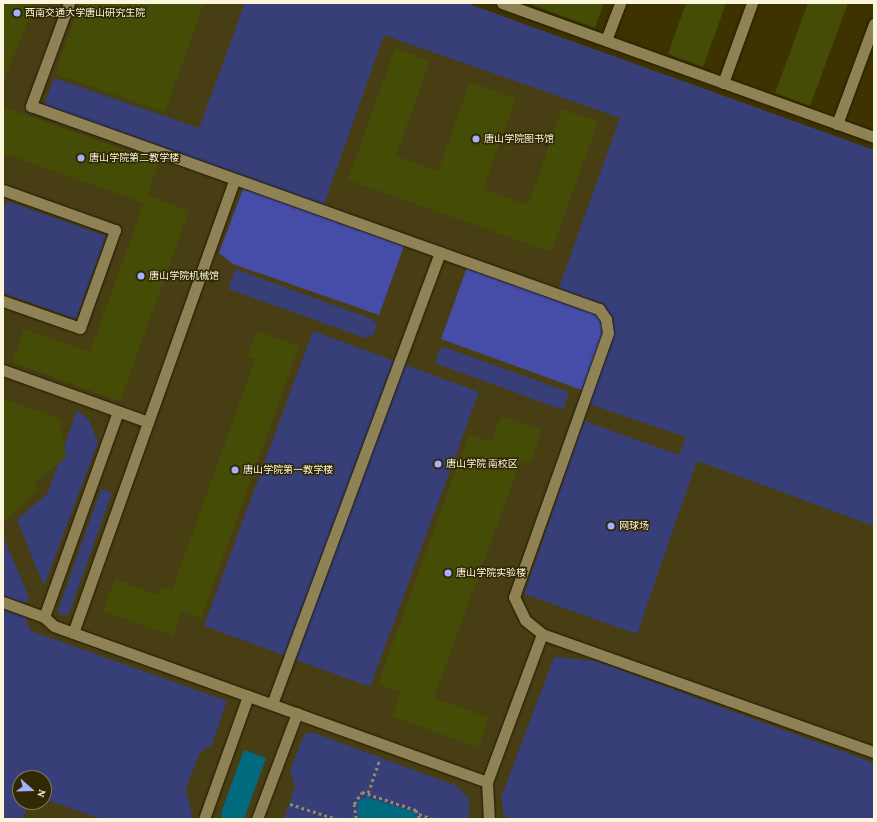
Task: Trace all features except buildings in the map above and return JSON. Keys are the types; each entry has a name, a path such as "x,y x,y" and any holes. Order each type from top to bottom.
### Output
{"lane":[{"path":"69,3 31,106 234,180 599,309 606,320 608,333 514,597 525,620 542,634 874,752"},
{"path":"504,3 874,137"},
{"path":"606,40 620,3"},
{"path":"723,83 752,3"},
{"path":"837,124 874,24"},
{"path":"73,633 234,180"},
{"path":"3,190 115,230 80,328 3,301"},
{"path":"272,704 440,252"},
{"path":"3,370 148,422"},
{"path":"44,617 118,412"},
{"path":"3,602 44,617 54,626 487,782"},
{"path":"489,819 487,782 542,634"},
{"path":"204,819 248,696"},
{"path":"257,819 296,713"}],"path":[{"path":"368,793 380,757"},
{"path":"356,819 354,804 362,792 416,810 419,814 433,819"},
{"path":"290,804 337,819"},
{"path":"419,814 420,819"}],"shaded area":[{"name":"唐山学院 南校区","path":"3,3 466,3 874,150 874,819 3,819"},
{"path":"245,3 466,3 874,150 874,526 697,461 637,634 524,594 584,421 679,455 686,437 583,402 608,333 557,293 620,118 384,35 322,210 42,110 54,78 199,128"},
{"path":"245,184 406,240 379,315 233,264 219,253"},
{"path":"7,201 106,236 76,319 3,293 3,212"},
{"path":"469,262 599,309 606,319 587,392 441,339"},
{"path":"235,269 372,319 377,325 373,335 365,338 228,289"},
{"path":"313,331 479,392 370,687 204,626"},
{"path":"444,347 569,392 563,410 437,364 436,360 439,350"},
{"path":"77,410 89,420 98,442 44,586 17,520 48,493"},
{"path":"101,489 112,493 69,613 65,616 60,614 58,610"},
{"path":"3,536 29,597 26,603 3,596"},
{"path":"3,610 25,617 31,631 227,701 212,745 200,752 186,789 193,819 101,819 52,802 52,770 12,770 12,810 26,810 23,819 3,819"},
{"path":"554,657 596,661 874,763 874,819 509,819 504,815 501,798"},
{"path":"311,732 457,786 467,796 470,806 468,819 284,819 295,786 290,771 304,735"},
{"path":"244,750 266,758 244,819 223,819 221,813"},
{"path":"366,797 415,812 415,819 358,819 358,802"}],"place":[{"name":"西南交通大学唐山研究生院","path":"17,13"},
{"name":"唐山学院图书馆","path":"476,139"},
{"name":"唐山学院第二教学楼","path":"81,158"},
{"name":"唐山学院机械馆","path":"141,276"},
{"name":"唐山学院 南校区","path":"438,464"},
{"name":"唐山学院第一教学楼","path":"235,470"},
{"name":"网球场","path":"611,526"},
{"name":"唐山学院实验楼","path":"448,573"}]}
